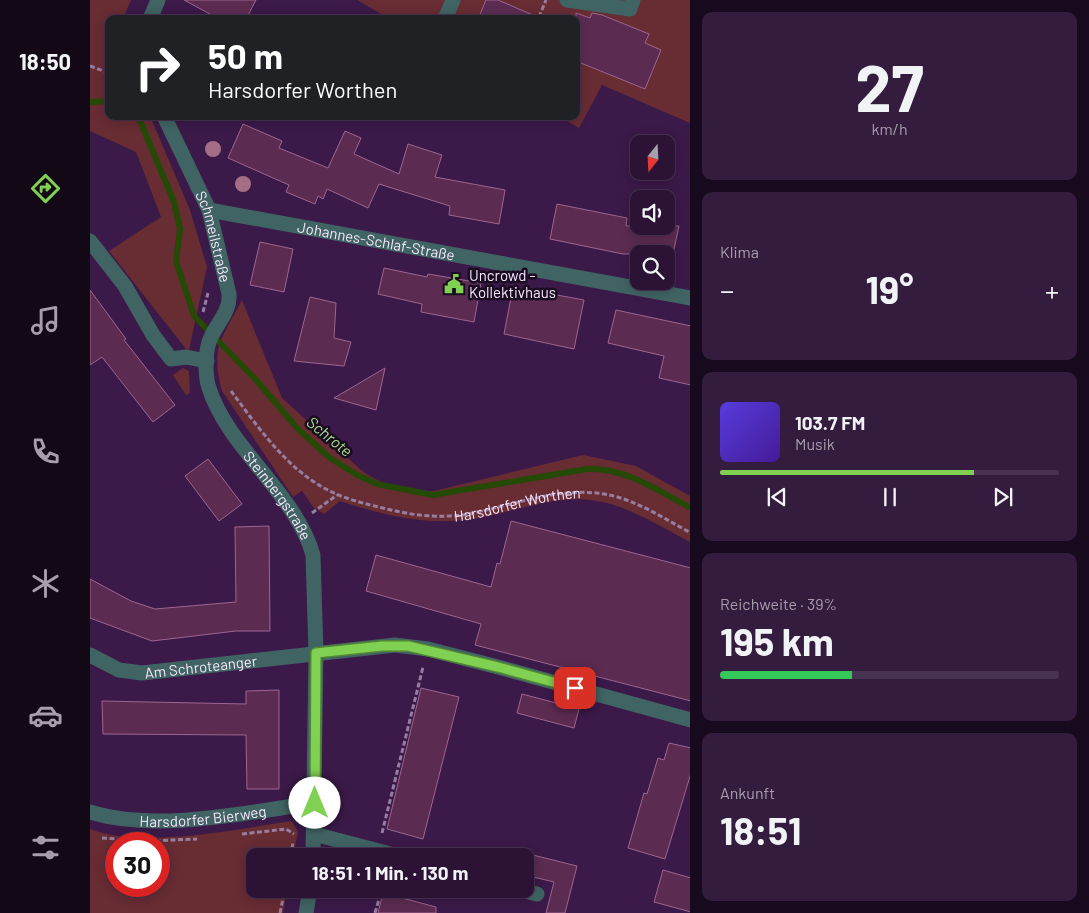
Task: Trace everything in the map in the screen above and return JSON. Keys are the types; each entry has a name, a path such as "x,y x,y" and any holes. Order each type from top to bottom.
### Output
{"street":[{"path":"152,15 158,0"},
{"path":"447,15 453,0"},
{"path":"567,0 630,9 634,0"},
{"name":"Schmeilstraße","path":"166,120 209,210 229,294 228,307 208,343 207,361"},
{"name":"Johannes-Schlaf-Straße","path":"209,210 690,298"},
{"path":"90,241 125,286 153,335 171,359 186,357 207,361"},
{"name":"Steinbergstraße","path":"207,361 209,388 227,425 298,522 308,541 314,563 316,653 313,848"},
{"path":"316,653 395,645 428,649 690,720"},
{"name":"Am Schroteanger","path":"90,655 119,670 142,673 316,653"},
{"name":"Harsdorfer Bierweg","path":"90,812 106,817 176,821 315,803"},
{"path":"314,834 367,848"},
{"path":"306,913 308,898"}],"path":[{"path":"539,15 546,0"},
{"path":"90,66 105,72"},
{"name":"Harsdorfer Worthen","path":"229,388 293,465 315,483 338,495 403,513 438,516 474,513 554,494 603,494 633,502 690,533"},
{"path":"298,522 338,495"},
{"path":"379,848 403,758 428,649"},
{"path":"280,913 283,898"},
{"path":"375,913 379,898"}],"shaded area":[{"path":"90,0 131,0 125,15 105,15 105,120 152,120 190,210 207,267 189,350 186,349 109,251 161,217 136,152 90,131"},
{"path":"357,0 690,0 690,123 602,85 579,128 566,120 580,120 580,15 383,15"},
{"path":"242,300 282,398 361,470 378,480 396,487 434,491 583,455 636,466 690,496 690,542 621,507 581,499 551,501 478,518 443,521 408,519 340,501 324,514 313,507 302,491 293,497 222,391 217,364 220,343"},
{"path":"183,368 189,371 190,393 186,395 173,375"},
{"path":"292,821 298,832 295,848 246,848 246,898 286,898 283,913 90,913 90,829 105,833 105,897 170,897 170,837"}],"building":[{"path":"184,0 256,0 248,15 212,15"},
{"path":"486,0 498,0 533,15 480,15"},
{"path":"576,13 590,18 592,13 602,15 649,34 645,43 661,50 645,89 580,63 580,15 576,15"},
{"path":"243,124 282,141 279,148 328,168 345,131 361,138 354,154 399,174 408,144 442,155 435,177 505,190 499,224 449,215 450,206 379,184 368,208 327,189 323,199 318,196 315,204 286,192 289,185 228,158"},
{"path":"557,204 627,218 626,226 630,226 630,235 675,235 675,226 679,226 675,245 630,245 630,254 550,239"},
{"path":"260,242 293,249 284,292 250,285"},
{"path":"384,268 427,277 428,274 481,283 474,322 421,312 422,304 378,294"},
{"path":"513,287 584,300 574,349 504,334"},
{"path":"90,290 126,339 124,340 175,405 153,422 102,357 90,365"},
{"path":"310,297 336,303 334,338 351,342 344,366 294,361"},
{"path":"616,310 690,326 690,385 659,378 664,356 608,343"},
{"path":"385,368 376,410 334,398"},
{"path":"208,459 242,504 219,521 185,476"},
{"path":"511,521 690,568 690,701 475,645 481,624 366,591 376,555 491,587 497,563 500,564"},
{"path":"269,526 270,631 236,631 152,641 90,618 90,579 131,601 155,609 236,602 235,527"},
{"path":"421,688 459,697 423,839 387,829"},
{"path":"279,690 279,789 247,789 246,735 103,734 102,701 246,704 246,691"},
{"path":"522,694 579,709 574,728 517,713"},
{"path":"669,743 690,748 690,776 665,859 628,848 644,793 647,794 658,758 664,760"},
{"path":"534,855 577,866 565,913 546,913 554,882 534,877"},
{"path":"663,870 690,878 690,912 654,902"},
{"path":"382,898 402,898 436,907 436,913 378,913"}],"waterway":[{"name":"Schrote","path":"90,102 105,101"},
{"name":"Schrote","path":"140,120 174,202 180,229 176,261 194,316 257,381 298,429 330,458 357,475 377,484 433,495 587,469 601,469 641,481 690,507"}],"place":[{"name":"Uncrowd - Kollektivhaus","path":"454,284"}],"route":[{"path":"315,803 316,653 395,645 408,646 428,649 575,688"}]}
